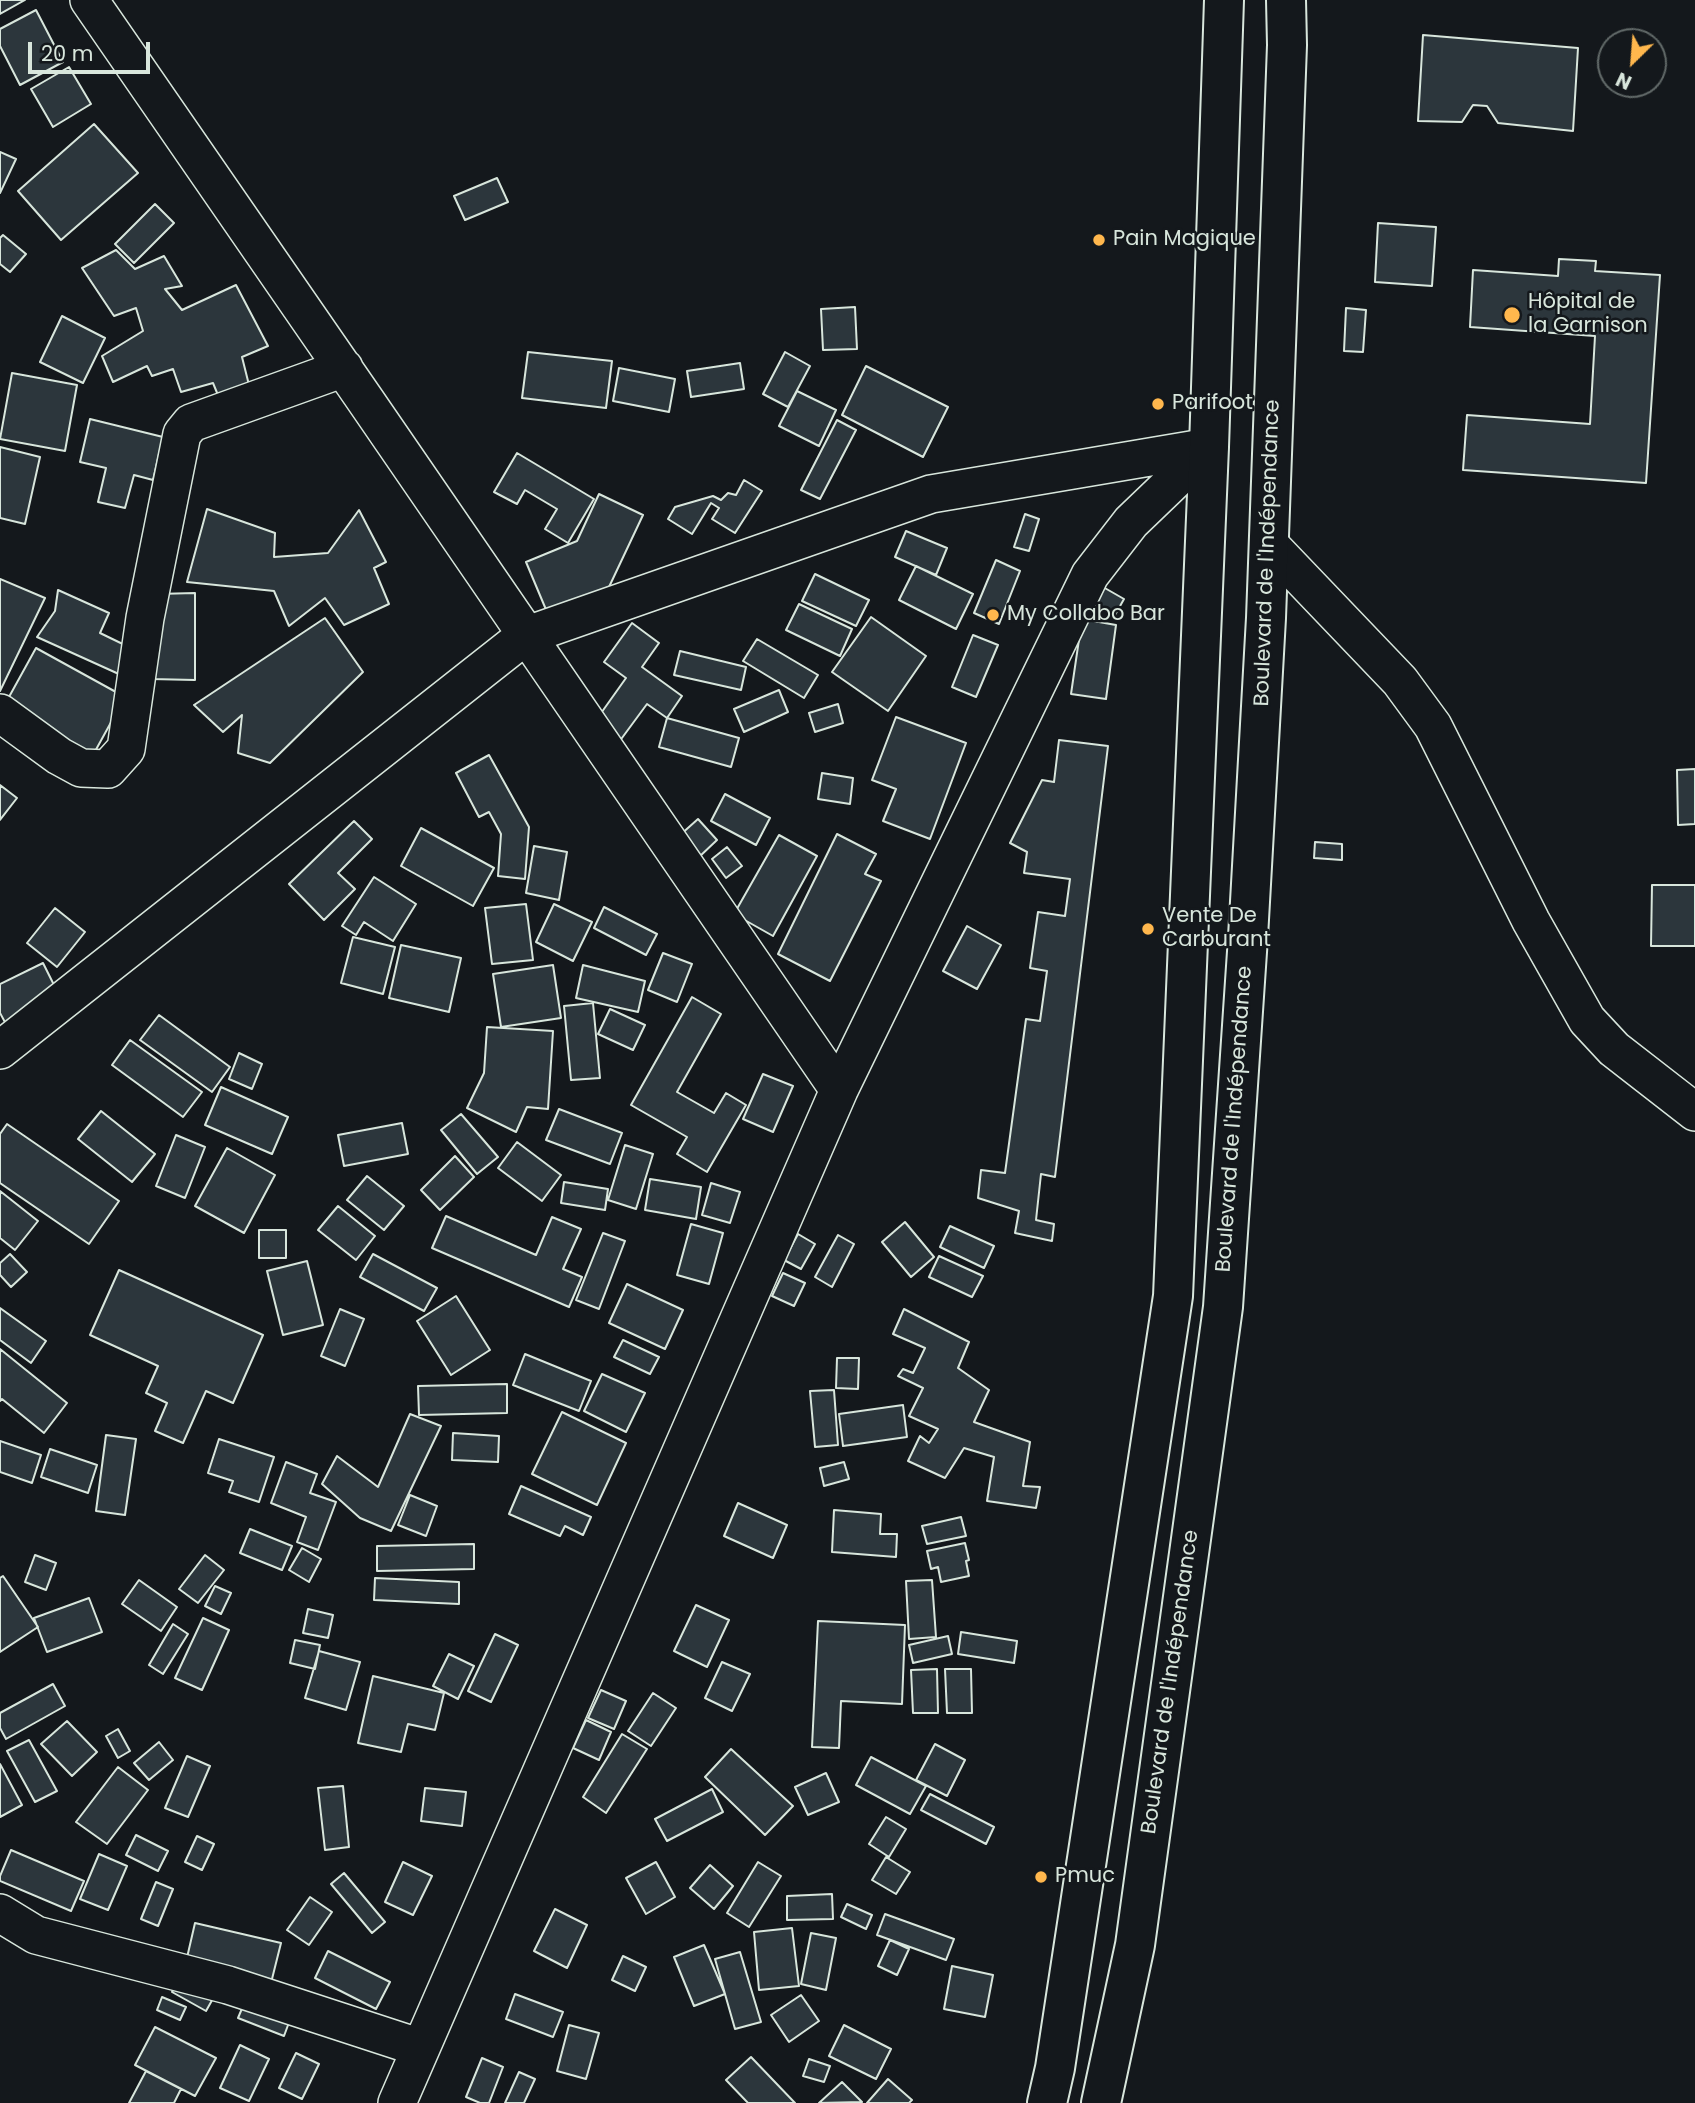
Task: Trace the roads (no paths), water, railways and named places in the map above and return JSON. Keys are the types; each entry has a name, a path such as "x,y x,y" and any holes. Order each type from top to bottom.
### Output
{"main road":[{"path":"1047,2103 1055,2068 1173,1296 1209,458 1224,0"},
{"name":"Boulevard de l'Indépendance","path":"1101,2103 1135,1945 1223,1307 1249,923 1269,544 1287,45 1286,0"}],"street":[{"path":"89,0 839,1090"},
{"path":"0,713 59,757 80,768 108,769 127,749 145,618 182,434 191,423 344,368"},
{"path":"0,1050 525,636 931,494 1209,458"},
{"path":"397,2103 839,1090 1090,575 1131,522 1180,475 1209,458"},
{"path":"1269,544 1400,681 1433,726 1531,921 1587,1020 1614,1049 1679,1084 1695,1111"},
{"path":"0,1913 36,1935 228,1985 421,2048"}],"place":[{"name":"Pain Magique","path":"1099,240"},
{"name":"Hôpital de la Garnison","path":"1512,315"},
{"name":"Parifoot","path":"1158,404"},
{"name":"My Collabo Bar","path":"993,615"},
{"name":"Vente De Carburant","path":"1148,929"},
{"name":"Pmuc","path":"1041,1877"}]}
